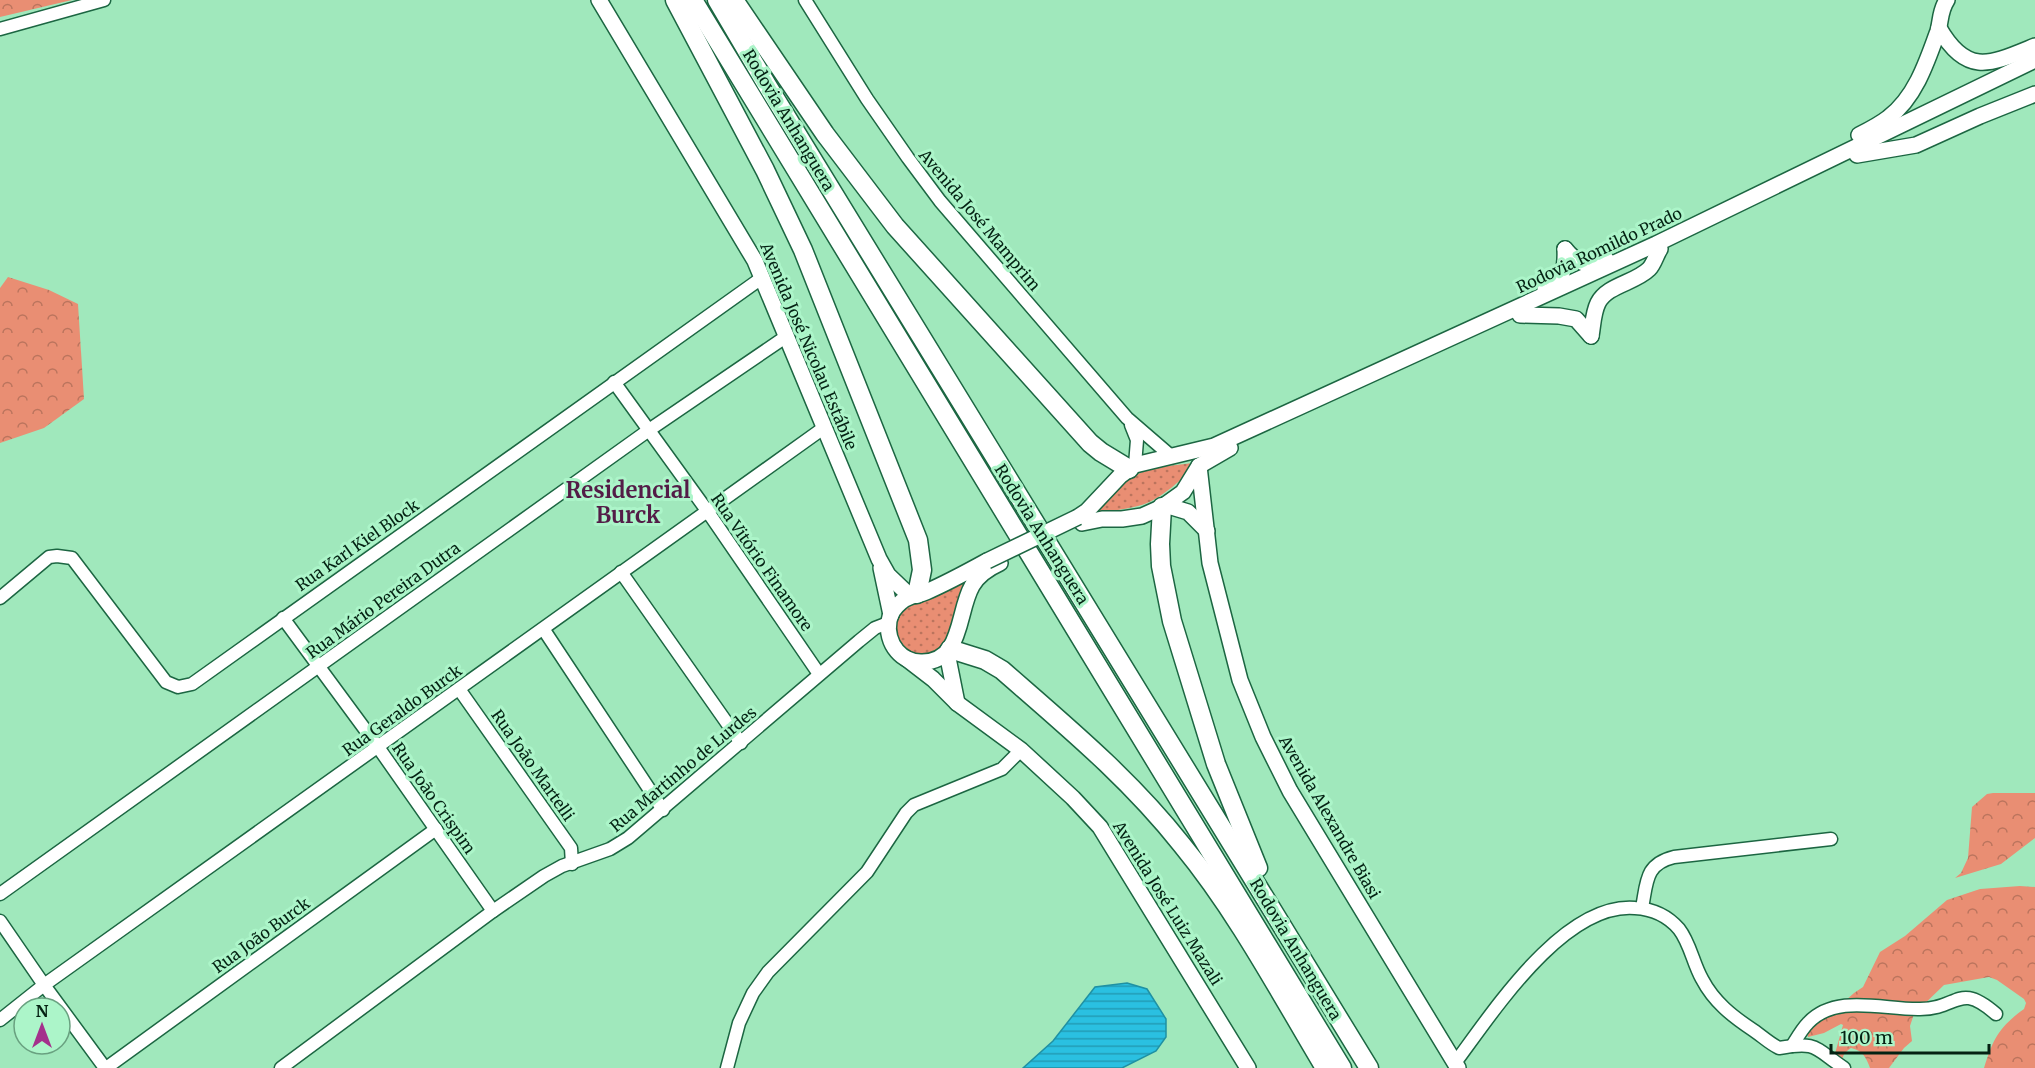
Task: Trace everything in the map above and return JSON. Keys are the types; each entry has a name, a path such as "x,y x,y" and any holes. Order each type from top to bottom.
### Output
{"highway":[{"path":"675,0 765,170 803,250 918,540 922,570 917,595"},
{"name":"Rodovia Anhanguera","path":"693,0 1342,1068"},
{"name":"Rodovia Anhanguera","path":"717,0 1369,1068"},
{"path":"734,0 825,134 896,226 1090,443 1101,452 1132,467"},
{"path":"1164,506 1160,544 1161,566 1172,621 1216,764 1281,922"},
{"path":"948,651 985,660 1002,670 1120,774 1151,808 1210,880 1325,1068"}],"main road":[{"name":"Avenida José Nicolau Estábile","path":"599,0 763,277 879,559 888,575 917,595"},
{"path":"1806,171 1838,148 1889,118 1909,96 1923,71 1939,28 1940,15 1947,0"},
{"path":"1939,28 1947,43 1956,53 1976,62 1998,60 2035,46"},
{"name":"Rodovia Romildo Prado","path":"1658,246 2035,60"},
{"name":"Rodovia Romildo Prado","path":"1199,466 1219,453 1857,155 2035,67"},
{"path":"1857,155 1916,145 2035,94"},
{"path":"1658,246 1650,268 1601,298 1596,309 1592,336 1576,319 1520,311 1560,277 1566,265 1565,249 1579,263 1584,264 1596,263 1625,251 1658,246"},
{"name":"Rodovia Romildo Prado","path":"1132,467 1214,446 1520,311"},
{"path":"890,619 896,607 917,595 1080,520 1142,516 1164,506 1183,492 1199,466"},
{"name":"Avenida Alexandre Biasi","path":"1199,466 1210,563 1240,680 1263,737 1290,791 1456,1066"},
{"path":"1080,520 1111,484 1132,467"},
{"path":"1164,506 1188,512 1207,531"},
{"name":"Avenida José Nicolau Estábile","path":"879,559 890,619 889,637 896,650 907,659"},
{"path":"907,659 928,662 938,659 948,651 954,642 971,587 993,562"},
{"path":"948,651 957,703"},
{"name":"Avenida José Luiz Mazali","path":"907,659 933,679 957,703 1021,750 1101,827 1248,1068"}],"street":[{"path":"0,29 104,0"},
{"name":"Avenida José Mamprim","path":"805,0 894,139 940,201 1127,418 1171,456"},
{"name":"Rua Karl Kiel Block","path":"0,598 49,557 72,558 166,682 178,687 192,684 763,277"},
{"name":"Rua Mário Pereira Dutra","path":"0,894 649,430 787,336"},
{"name":"Rua Vitório Finamore","path":"614,382 708,512 819,674"},
{"name":"Avenida José Mamprim","path":"1127,418 1137,440 1132,467"},
{"name":"Rua Geraldo Burck","path":"0,1020 44,985 544,630 621,572 825,427"},
{"path":"621,572 741,743"},
{"name":"Rua João Crispim","path":"283,618 320,666 493,911"},
{"name":"Rua Martinho de Lurdes","path":"281,1068 493,911 561,866 610,849 628,838 819,674 875,628 890,619"},
{"path":"544,630 663,810"},
{"name":"Rua João Martelli","path":"459,689 571,848 572,864"},
{"path":"727,1068 739,1023 753,993 768,972 867,872 906,813 914,806 1002,769 1021,750"},
{"name":"Rua João Burck","path":"106,1068 436,829"},
{"path":"1642,908 1648,876 1661,860 1674,856 1831,839"},
{"path":"1456,1066 1515,983 1545,952 1574,928 1601,913 1623,907 1659,912 1680,931 1701,978 1715,1000 1733,1017 1779,1048 1807,1045 1817,1047 1844,1068"},
{"path":"0,921 106,1068"},
{"path":"1792,1046 1807,1023 1839,1007 1929,1009 1971,997 1982,1002 1996,1014"}],"green space":[{"path":"0,0 72,0 0,17"},
{"path":"8,277 49,290 78,304 84,399 44,428 0,443 0,288"},
{"path":"1203,461 1156,499 1132,507 1087,516 1138,474 1162,467"},
{"path":"981,568 955,627 942,648 936,653 917,654 903,646 898,640 896,624 903,608"},
{"path":"2035,793 2035,838 2001,864 1955,878 1961,873 1968,858 1972,807 1987,794"},
{"path":"2035,887 2035,1068 1984,1068 1998,1034 2024,1009 2026,1003 2024,999 1997,980 1989,977 1944,985 1914,1014 1910,1026 1912,1041 1889,1068 1870,1068 1864,1055 1851,1048 1843,1056 1843,1068 1831,1068 1843,1025 1808,1037 1810,1015 1845,1001 1863,987 1880,952 1905,936 1947,900 1980,889"}],"water":[{"path":"1127,983 1147,989 1166,1019 1166,1037 1156,1051 1122,1068 1023,1068 1053,1041 1095,987"}],"district":[{"name":"Residencial Burck","path":"628,502"}]}
